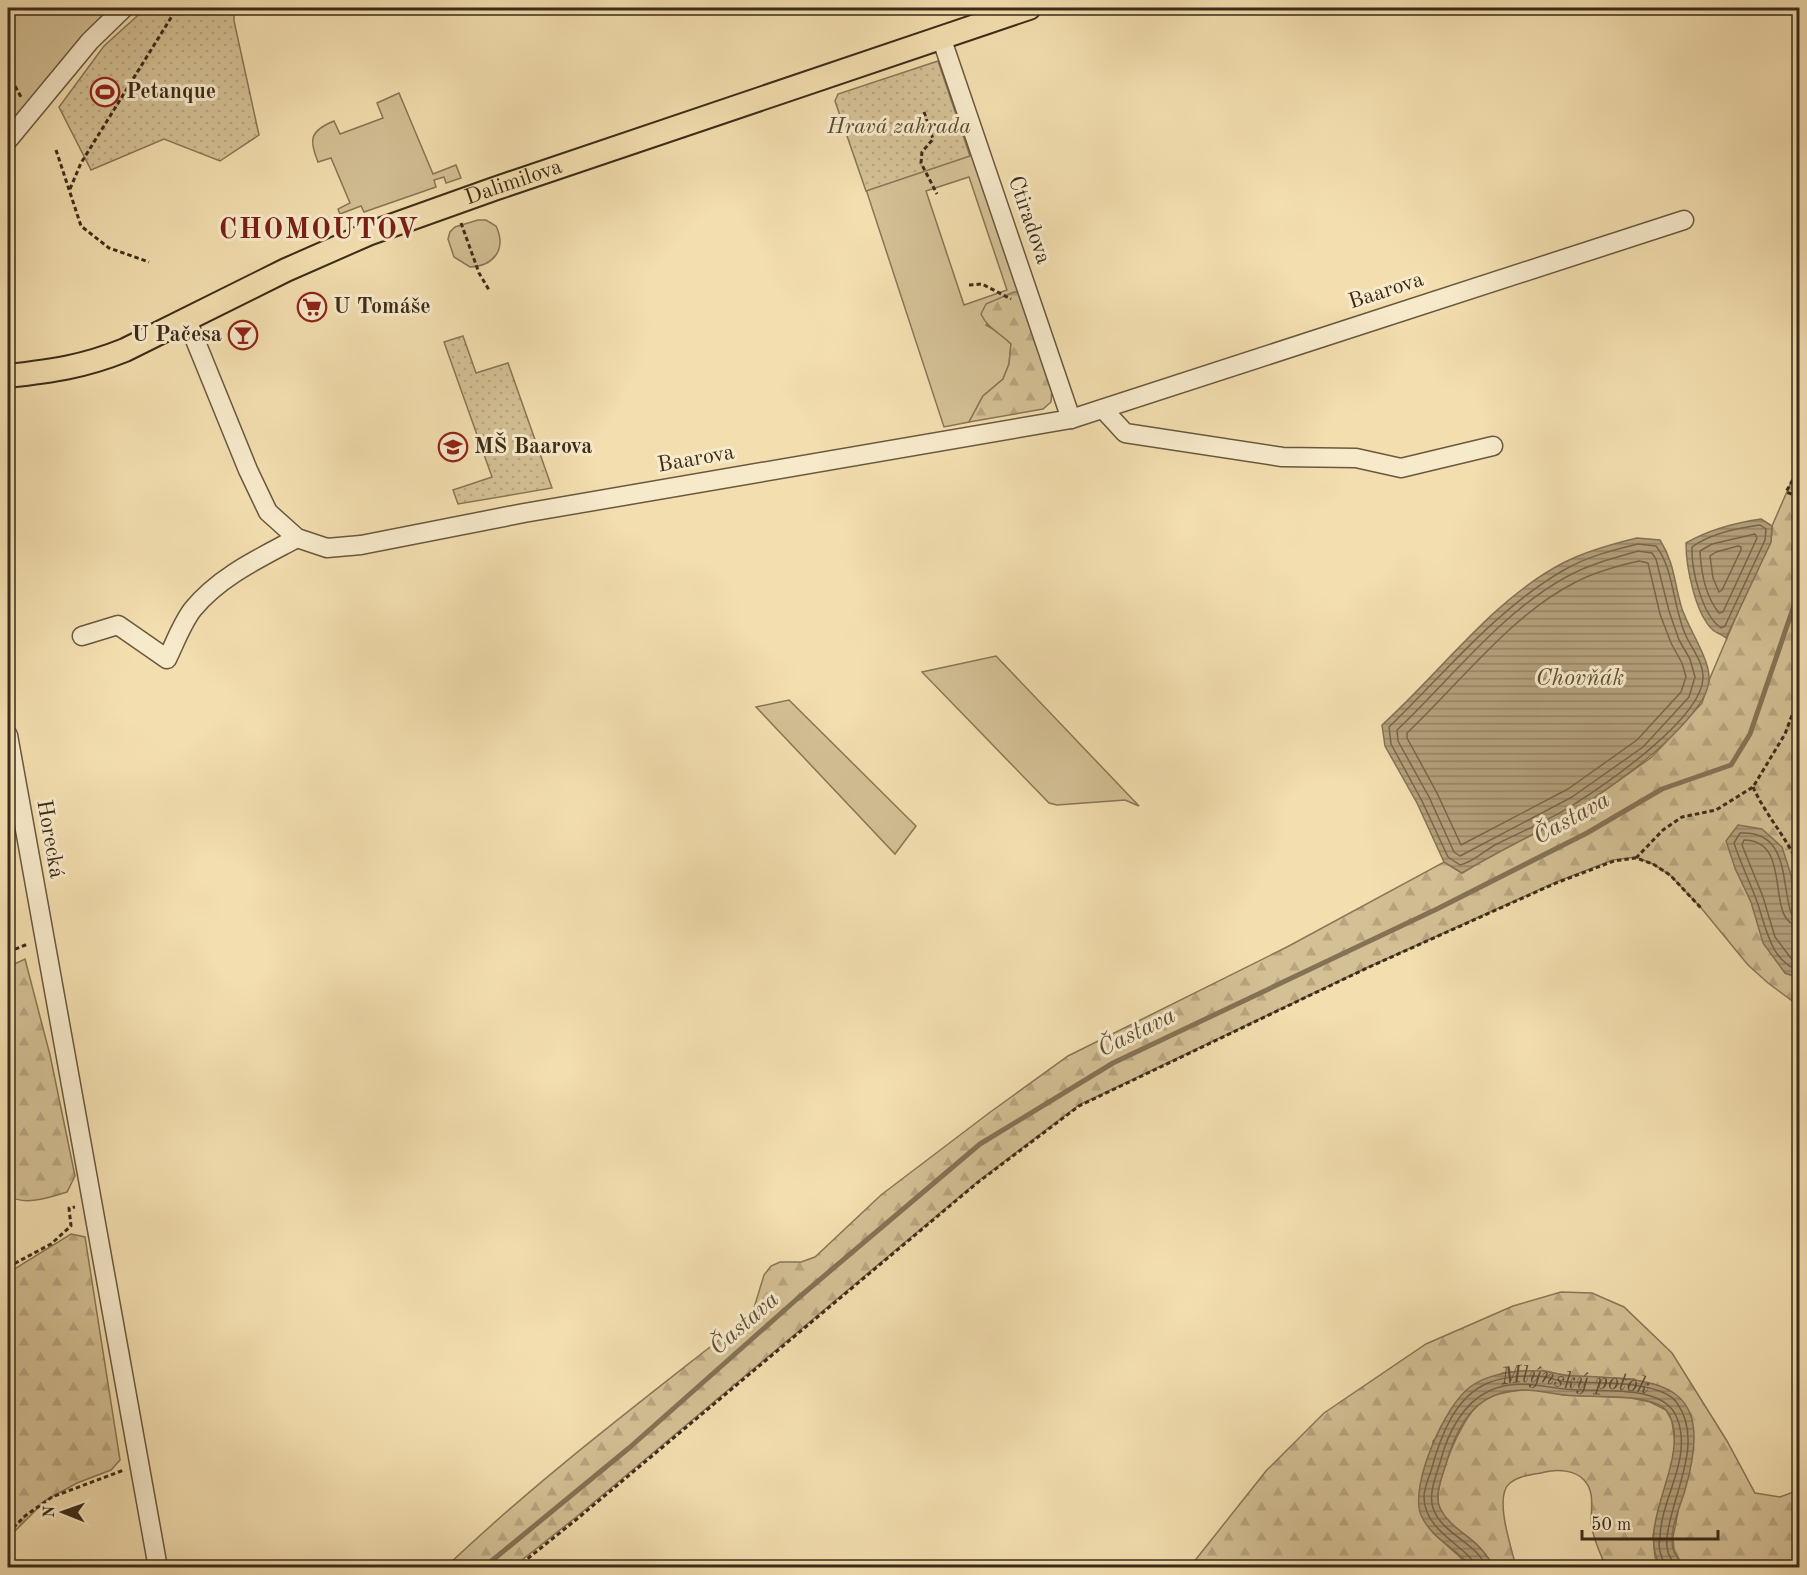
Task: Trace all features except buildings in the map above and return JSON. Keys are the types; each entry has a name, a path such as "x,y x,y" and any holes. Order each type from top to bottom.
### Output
{"main road":[{"name":"Dalimilova","path":"8,376 58,370 97,361 125,350 340,246 454,203 1029,8"}],"street":[{"path":"8,140 90,41 124,8"},
{"name":"Ctiradova","path":"942,38 1071,419"},
{"name":"Baarova","path":"187,320 248,470 268,512 297,538 327,548 361,545 524,513 1071,419 1684,220"},
{"path":"1103,409 1125,433 1282,457 1356,458 1401,468 1494,446"},
{"path":"82,636 118,625 167,659 192,611 214,588 241,568 297,538"},
{"name":"Horecká","path":"8,735 158,1568"}],"path":[{"path":"70,189 81,163 177,8"},
{"path":"8,73 28,115"},
{"path":"924,112 933,139 921,152 921,163 937,194"},
{"path":"56,150 81,226 109,248 149,262"},
{"path":"454,203 479,273 489,290"},
{"path":"969,285 982,284 991,287 1004,296 1033,307"},
{"path":"1800,467 1786,492 1800,497"},
{"path":"1636,858 1663,830 1682,817 1716,810 1753,787 1785,734 1800,694"},
{"path":"1753,787 1774,825 1792,849 1800,868"},
{"path":"516,1568 978,1183 1079,1106 1366,969 1556,883 1614,861 1636,858 1653,864 1670,875 1702,909"},
{"path":"8,952 45,944"},
{"path":"8,1267 51,1244 71,1226 69,1208 92,1202"},
{"path":"8,1533 25,1516 52,1497 139,1464"}],"green space":[{"path":"8,8 116,8 90,32 8,126"},
{"path":"146,8 234,8 234,21 259,135 220,161 164,139 91,170 59,107 104,46"},
{"name":"Hravá zahrada","path":"938,61 970,156 866,191 835,101 838,94"},
{"path":"941,64 1020,292 986,325 1000,333 1011,344 1009,364 1003,379 983,396 969,422 944,427 837,101","holes":["969,177 1007,290 964,305 926,191"]},
{"path":"399,93 433,174 456,165 461,178 446,183 444,177 434,180 436,187 364,212 361,206 340,214 338,209 350,203 331,158 318,162 313,148 313,137 320,129 334,121 340,134 383,118 377,103"},
{"path":"486,220 496,226 499,234 499,249 492,260 470,267 454,257 448,239 455,227"},
{"path":"1014,292 1020,292 1052,389 1051,402 1043,409 969,422 983,396 1003,379 1009,364 1011,344 990,327 981,314 986,304"},
{"path":"463,336 476,373 508,363 552,488 458,504 453,490 492,477 444,342"},
{"path":"1799,464 1799,920 1794,904 1791,875 1735,868 1785,973 1799,978 1799,1006 1748,965 1702,909 1670,875 1653,864 1636,857 1613,860 1556,882 1366,968 1079,1105 977,1182 575,1518 513,1567 445,1568 554,1472 743,1321 754,1308 764,1275 771,1266 780,1262 801,1262 815,1257 881,1195 1068,1056 1287,947 1444,862 1462,873 1499,850 1539,832 1580,808 1652,757 1702,703 1710,678 1752,579 1771,542 1772,526"},
{"path":"996,656 1139,806 1125,800 1057,805 1049,803 922,672"},
{"path":"789,700 916,826 895,854 756,707"},
{"path":"25,959 50,1055 75,1176 67,1192 29,1201 14,1199 8,1195 8,967"},
{"path":"71,1234 85,1237 120,1460 111,1470 77,1483 46,1500 8,1538 8,1273"},
{"path":"1561,1292 1592,1293 1624,1307 1672,1353 1727,1441 1755,1493 1780,1497 1799,1490 1799,1567 1684,1567 1674,1551 1673,1537 1691,1415 1634,1379 1566,1376 1546,1371 1521,1371 1502,1373 1433,1441 1433,1533 1471,1567 1189,1568 1266,1471 1324,1413 1426,1344 1513,1306"},
{"path":"1522,1390 1544,1390 1563,1395 1631,1398 1650,1402 1666,1410 1672,1421 1675,1443 1673,1461 1653,1535 1655,1557 1661,1567 1606,1567 1593,1533 1592,1503 1588,1485 1571,1472 1550,1471 1522,1477 1510,1483 1505,1490 1503,1511 1516,1567 1495,1567 1485,1553 1442,1513 1438,1496 1444,1469 1457,1437 1471,1412 1488,1398"}],"water":[{"path":"1761,519 1772,526 1771,542 1726,638 1707,624 1702,614 1690,577 1686,543 1722,527"},
{"name":"Chovňák","path":"1637,538 1660,540 1669,557 1682,609 1708,668 1709,682 1702,700 1670,738 1625,776 1578,809 1462,873 1444,862 1417,803 1385,746 1382,725 1490,616 1513,596 1563,563 1609,545"},
{"path":"1738,825 1762,829 1782,847 1791,875 1794,904 1799,920 1799,978 1785,973 1763,943 1751,902 1735,868 1726,841"},
{"name":"Mlýnský potok","path":"1521,1371 1635,1380 1657,1385 1675,1394 1687,1408 1693,1427 1693,1455 1672,1537 1674,1552 1684,1567 1661,1567 1655,1552 1656,1519 1674,1448 1672,1420 1666,1410 1658,1404 1633,1398 1565,1395 1520,1390 1502,1393 1484,1401 1469,1416 1457,1434 1441,1481 1438,1503 1448,1520 1481,1549 1495,1567 1471,1567 1431,1531 1421,1515 1420,1485 1440,1428 1460,1396 1470,1387 1494,1376"}],"waterway":[{"name":"Častava","path":"483,1568 629,1448 797,1299 980,1144 1113,1063 1439,908 1587,833 1662,789 1731,765 1750,734 1800,588"}],"place":[{"name":"Petanque","path":"105,92"},
{"name":"U Tomáše","path":"312,307"},
{"name":"U Pačesa","path":"243,335"},
{"name":"MŠ Baarova","path":"453,447"}],"district":[{"name":"CHOMOUTOV","path":"319,231"}]}
